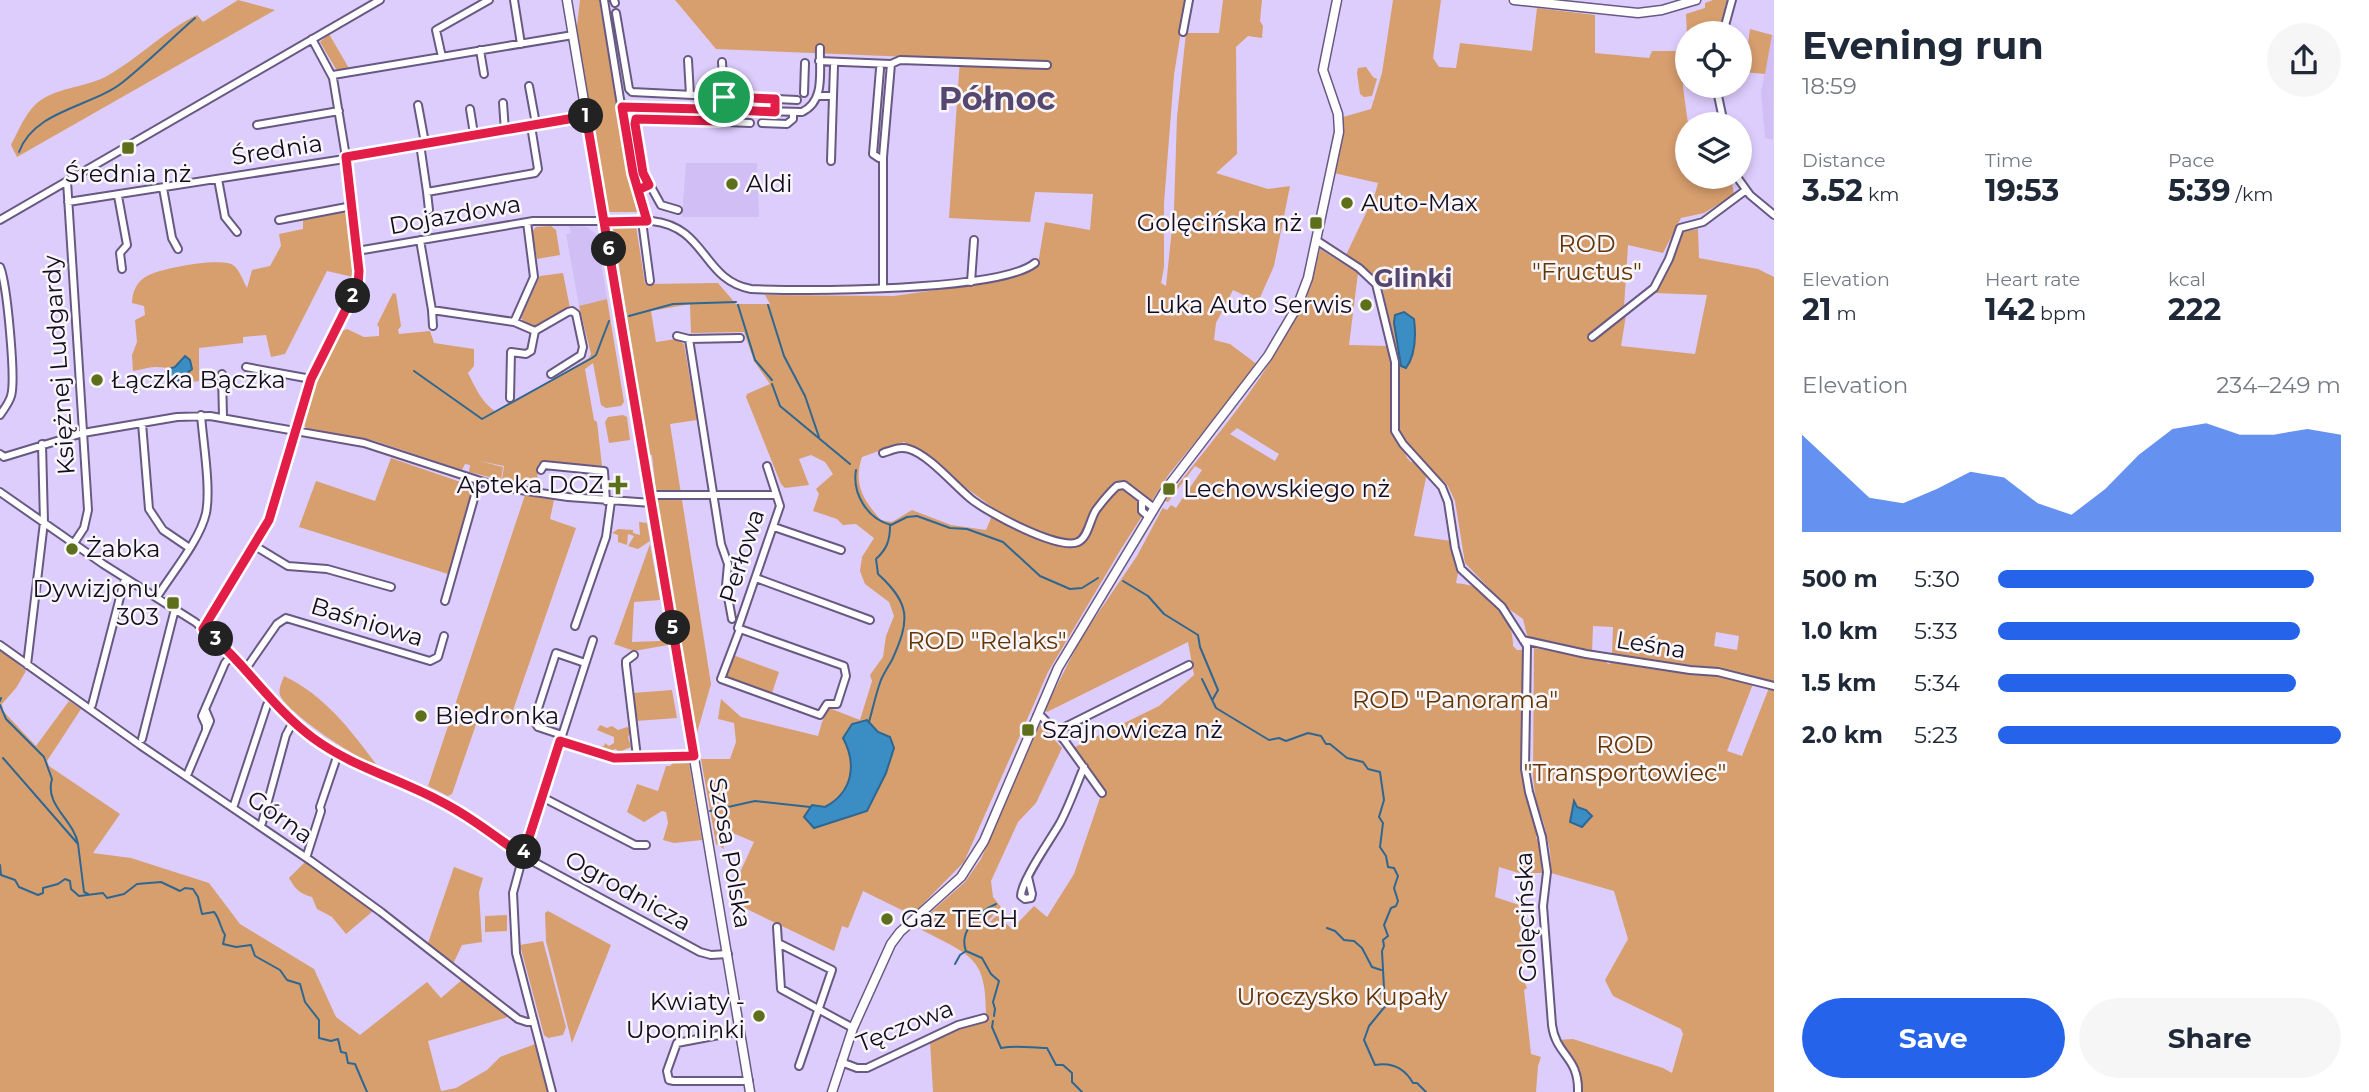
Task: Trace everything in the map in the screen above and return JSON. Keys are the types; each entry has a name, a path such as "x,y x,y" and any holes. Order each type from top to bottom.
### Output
{"street":[{"path":"0,220 380,0"},
{"path":"442,57 436,30 489,0"},
{"path":"514,0 522,44"},
{"name":"Szosa Polska","path":"567,0 750,1092"},
{"path":"604,0 631,167 645,221 650,281"},
{"path":"1183,32 1189,0"},
{"path":"832,1092 853,1028 894,939 958,880 978,852 1056,673 1154,508 1254,376 1303,295 1339,129 1338,114 1323,70 1337,0"},
{"path":"1514,0 1639,12 1661,10 1696,0"},
{"path":"1726,21 1732,0"},
{"path":"607,18 617,14 629,89 634,93 797,100"},
{"path":"333,75 573,35"},
{"name":"Dojazdowa","path":"312,39 333,75 357,251 545,220 645,221 671,224 687,233 721,275 743,287 883,288 971,282 1029,267 1035,263"},
{"path":"622,107 793,113 808,109 818,96 820,48"},
{"path":"480,50 484,74"},
{"path":"688,60 690,95"},
{"path":"819,61 891,64 901,60 1048,65"},
{"path":"722,62 724,97"},
{"path":"804,93 805,63"},
{"path":"883,288 883,157 891,64"},
{"path":"831,161 834,66"},
{"path":"878,158 873,155 880,69"},
{"path":"617,79 627,77"},
{"path":"880,79 889,80"},
{"path":"804,82 819,81"},
{"path":"427,192 535,173 538,169 529,86"},
{"path":"702,96 702,109"},
{"path":"818,96 833,96"},
{"path":"775,99 775,112"},
{"path":"503,103 505,131"},
{"path":"418,105 429,209"},
{"path":"470,109 474,134"},
{"path":"719,121 720,109"},
{"path":"257,125 339,111"},
{"path":"762,123 787,124 793,119 793,113"},
{"name":"Średnia","path":"68,202 118,196 586,116"},
{"path":"678,210 661,205 643,173 635,122 638,118 750,123"},
{"path":"626,133 636,131"},
{"name":"Średnia","path":"218,179 225,217 237,232"},
{"name":"Księżnej Ludgardy","path":"67,181 88,514 84,528 74,543"},
{"path":"638,190 649,185"},
{"path":"163,188 172,238 178,249"},
{"path":"1592,337 1654,288 1669,259 1680,228 1703,222 1746,190 1774,215"},
{"path":"118,196 127,245 120,253 122,269"},
{"name":"Dojazdowa","path":"279,220 352,206"},
{"path":"514,322 534,277 527,222"},
{"path":"421,240 433,326"},
{"path":"971,282 974,240"},
{"name":"Golęcińska","path":"1316,240 1359,268 1376,284 1395,362 1395,430 1403,444 1442,487 1448,502 1461,569 1502,607 1523,640 1528,655 1525,769 1542,836 1547,872 1543,906 1549,1005 1556,1043 1576,1070 1577,1092"},
{"path":"203,629 255,547 276,503 311,379 358,285 357,251"},
{"path":"0,415 12,393 8,315 1,271"},
{"path":"432,310 514,322 535,331"},
{"path":"510,398 511,352 526,354 531,351 535,331 572,311 576,313 583,347 581,355 551,373"},
{"path":"677,336 689,339 740,338"},
{"path":"689,339 721,544 728,564 726,586 732,619"},
{"path":"246,367 311,379"},
{"path":"222,373 223,417"},
{"path":"157,597 203,522 206,507 201,415"},
{"path":"0,454 4,457 83,433 201,415 364,443 480,481 552,495 608,501 714,494 776,495 767,466"},
{"path":"142,423 151,513 163,530 188,547"},
{"path":"27,664 44,522 42,444"},
{"path":"883,453 898,447 911,449 971,499 1034,533 1060,543 1076,543 1083,538 1095,511 1114,488 1124,485 1154,508"},
{"path":"541,470 544,465 604,471 608,501 607,533 575,626"},
{"path":"445,601 480,481"},
{"name":"Ogrodnicza","path":"0,492 203,629 232,655 293,722 338,754 441,802 523,856 700,952 728,954"},
{"name":"Perłowa","path":"740,629 844,666 846,676 837,704 827,704 820,715 721,678 774,527 780,506 776,495"},
{"path":"1142,499 1142,512 1149,517"},
{"path":"774,527 841,551"},
{"path":"255,547 288,566 327,569 391,587"},
{"path":"92,705 125,578"},
{"path":"756,578 870,620"},
{"path":"142,739 175,609"},
{"name":"Baśniowa","path":"246,670 277,624 286,618 430,661 438,657 444,636"},
{"path":"552,1092 518,961 513,935 513,893 593,640"},
{"name":"Leśna","path":"1523,640 1586,654 1718,672 1774,686"},
{"name":"Górna","path":"0,645 311,861 518,1019 527,1023 534,1021"},
{"path":"585,663 556,653 534,724 561,738 614,758 694,756"},
{"path":"188,773 206,730 202,717 225,663 232,655"},
{"path":"634,655 626,661 626,665 637,757"},
{"path":"1055,732 1188,665"},
{"path":"234,805 267,705 272,700"},
{"path":"1037,716 1042,717 1064,740 1102,793"},
{"path":"262,823 286,735 293,722"},
{"path":"307,855 338,754"},
{"path":"1028,877 1061,820 1084,767"},
{"path":"542,797 635,845 646,845"},
{"path":"777,927 781,989 853,1028"},
{"path":"778,943 832,970 799,1066"},
{"name":"Tęczowa","path":"842,1062 858,1068 867,1068 958,1025 984,1018"},
{"path":"740,1031 677,1043 667,1074 669,1080 674,1081 748,1081"}],"shaded area":[{"path":"1772,35 1773,140 1765,138 1761,92"},
{"path":"686,163 757,163 759,217 682,217"},
{"path":"569,226 587,227 597,235 607,299 579,306 566,234 571,233"}],"green space":[{"path":"238,0 275,10 17,157 11,145 27,114 41,100 107,76 185,21 197,15 203,22"},
{"path":"580,0 599,0 637,212 608,212 576,34"},
{"name":"ROD \"Relaks\"","path":"675,0 1186,0 1174,75 1164,203 1164,267 1161,283 1166,286 1174,209 1177,117 1186,33 1219,33 1223,0 1262,0 1262,38 1248,36 1236,47 1237,154 1216,173 1268,189 1290,186 1274,266 1258,302 1233,290 1216,323 1214,340 1230,344 1258,365 1169,474 1048,672 964,862 912,915 863,891 848,928 842,926 834,951 732,902 731,892 754,842 721,828 724,849 716,844 701,759 730,759 736,742 734,723 718,719 721,699 741,717 818,736 829,708 860,720 872,681 870,675 883,657 886,636 894,616 889,602 865,584 860,571 862,557 874,538 856,524 843,525 837,519 813,511 819,494 816,489 833,474 825,462 811,455 799,459 809,485 785,488 781,484 746,397 747,394 770,384 754,361 744,332 691,333 690,304 651,311 656,342 676,339 684,344 697,420 670,424 711,684 697,733 613,228 636,226 645,284 718,283 736,304 770,304 765,295 894,296 1029,272 1038,264 1045,222 1090,230 1093,194 1035,192 1030,222 949,218 960,59 716,49","holes":["904,442 992,507 986,530 951,525 912,510 892,522 881,520 861,491 859,467 862,457"]},
{"path":"1393,0 1441,0 1433,58 1439,67 1456,68 1460,43 1532,51 1537,8 1595,15 1595,53 1649,58 1652,51 1675,51 1675,98 1684,98 1686,112 1675,112 1675,189 1733,189 1734,195 1704,213 1681,218 1663,253 1628,245 1624,307 1626,315 1621,346 1695,354 1707,295 1655,293 1682,232 1698,229 1699,258 1758,269 1774,277 1774,684 1711,669 1612,655 1613,627 1593,626 1592,653 1527,635 1523,619 1509,609 1465,563 1455,501 1448,486 1410,447 1404,449 1407,458 1411,462 1415,461 1427,473 1414,536 1452,541 1450,550 1453,552 1458,573 1456,583 1476,588 1492,599 1508,621 1513,646 1522,650 1523,784 1538,830 1536,838 1539,841 1542,873 1519,873 1499,867 1495,897 1519,905 1531,1054 1541,1057 1536,1092 933,1092 930,1041 986,1020 986,999 984,983 974,962 954,947 922,930 926,927 921,921 965,882 981,859 1040,724 1062,748 1036,803 1018,822 991,881 993,897 1001,907 988,921 997,915 1012,929 1034,906 1047,917 1074,874 1101,795 1073,748 1159,706 1194,675 1188,642 1047,712 1045,709 1081,638 1137,556 1161,511 1163,508 1167,510 1171,505 1176,508 1202,470 1195,466 1168,502 1165,501 1234,413 1277,351 1295,319 1320,249 1358,273 1349,345 1388,346 1392,371 1396,355 1382,286 1373,275 1346,255 1378,183 1334,173 1343,117 1371,109 1382,73","holes":["1237,428 1279,454 1275,461 1230,434","1716,632 1739,636 1737,650 1714,646"]},
{"path":"1728,0 1722,21 1686,21 1686,14 1705,8 1705,3"},
{"path":"1752,30 1772,35 1765,74 1752,73"},
{"path":"329,34 350,70 336,69 320,42"},
{"path":"1366,67 1377,79 1372,96 1364,97 1360,94 1357,73 1358,68"},
{"path":"340,211 350,215 353,277 327,271 285,354 271,357 266,335 243,337 243,343 199,348 199,381 174,384 192,369 185,357 171,368 153,367 133,371 132,355 137,342 135,320 145,315 144,306 132,303 132,299 143,278 177,267 216,262 233,265 247,288 252,270 270,266 281,246 279,234 303,229 303,219"},
{"path":"551,226 556,230 560,255 537,259 532,232 536,227"},
{"path":"563,273 570,308 539,326 526,324 521,318 540,276"},
{"path":"393,293 396,294 401,326 399,334 430,331 434,343 474,349 474,366 468,373 483,399 496,412 589,358 591,354 579,306 607,299 624,402 621,406 606,408 601,405 593,363 585,369 594,420 597,422 602,466 542,462 538,465 537,485 502,479 504,466 479,461 503,467 501,480 469,472 470,465 465,464 462,470 375,441 306,428 302,423 315,379 342,331 347,329 364,337 379,336 377,325"},
{"path":"608,417 627,417 630,440 609,443 605,422"},
{"path":"391,458 472,486 474,489 448,574 299,527 316,481 375,501"},
{"path":"525,495 554,500 550,519 576,528 510,719 481,710 452,794 448,796 428,786"},
{"path":"639,522 647,523 650,541 638,549 628,546 634,536 628,534 627,545 618,542 618,535 612,533 618,529 633,530 633,533 640,535"},
{"path":"650,544 660,600 634,602 632,642 660,641 660,636 667,635 668,645 634,651 614,644"},
{"path":"0,648 26,671 2,704 3,711 36,746 69,701 81,709 47,761 49,766 120,814 93,853 131,858 209,883 240,924 314,969 336,1017 360,1035 427,982 441,998 463,979 508,1017 428,1041 441,1091 456,1088 487,1070 500,1057 538,1043 549,1092 0,1092"},
{"name":"ROD \"Transportowiec\"","path":"1534,648 1604,660 1608,664 1615,662 1702,674 1753,684 1727,751 1742,756 1769,688 1774,689 1774,1092 1582,1092 1578,1068 1557,1040 1573,1039 1672,1073 1683,1034 1681,1029 1613,996 1605,980 1628,939 1614,891 1551,873 1550,851 1536,801 1533,777"},
{"path":"733,655 779,672 772,693 726,677"},
{"path":"284,676 324,703 376,764 354,754 325,735 287,705 279,692"},
{"path":"672,690 677,718 636,721 633,693"},
{"path":"600,725 607,728 612,726 618,730 627,727 631,730 628,737 631,747 619,752 616,749 609,751 598,747 604,746 605,743 609,746 614,743 614,737 597,730"},
{"path":"675,761 689,763 702,840 674,843 663,840 668,823 666,812 662,811 644,822 627,812 637,784 658,791 666,766"},
{"path":"306,861 373,911 346,934 332,917 317,909 312,897 298,890 289,878"},
{"path":"454,867 483,878 479,892 482,942 462,945 453,964 427,946"},
{"path":"548,911 611,945 572,1043 546,941 545,913"},
{"path":"507,915 507,931 485,932 485,916"},
{"path":"543,941 566,1027 563,1035 548,1038 544,1035 520,945"}],"water":[{"path":"1404,312 1414,319 1415,331 1413,351 1406,368 1401,366 1394,323 1395,315"},
{"path":"185,356 190,360 192,369 174,384 167,378 166,370 175,367"},
{"path":"867,720 878,732 890,737 894,748 886,773 867,811 814,828 804,817 812,805 825,807 842,794 850,777 851,767 843,738 852,724"},
{"path":"1574,801 1577,807 1592,816 1582,827 1570,822"}],"waterway":[{"path":"19,152 37,127 123,82 195,18"},
{"path":"629,316 673,304 736,302"},
{"path":"738,305 755,360 772,380"},
{"path":"768,305 784,356 805,396 819,437"},
{"path":"414,371 482,419 596,355 609,321"},
{"path":"772,384 780,406 850,464"},
{"path":"856,470 859,496 868,511 882,522 891,525 907,517 917,516 950,528 967,529 1003,542 1040,576 1070,589 1082,588 1098,578"},
{"path":"869,722 879,685 898,646 904,623 902,604 897,594 878,574 876,559 887,544 890,526"},
{"path":"1123,581 1148,596 1164,614 1198,635 1200,647 1218,690 1213,699"},
{"path":"1202,679 1216,708 1269,740 1279,738 1286,741 1308,733 1321,736 1326,744 1330,744 1347,758 1363,762 1368,769 1380,772 1384,800 1379,817 1383,823 1380,847 1386,856 1388,867 1394,868 1398,876 1394,888 1398,901 1396,906 1391,908 1384,925 1388,936 1383,940 1384,988 1381,993 1387,1004 1369,1026 1364,1040 1375,1065 1397,1068 1426,1092"},
{"path":"0,705 6,719 44,757 52,779 52,797 71,827 78,844"},
{"path":"3,758 78,844 84,892 88,894"},
{"path":"710,811 755,801 810,807"},
{"path":"0,865 1,875 15,880 19,887 38,895 43,893 43,888 65,879 70,881 71,889 79,896 103,893 107,898 124,894 137,884 161,882 180,891 185,888 193,889 202,914 214,912 218,917 225,935 223,944 236,947 251,945 255,956 280,970 287,980 300,984 305,1002 319,1020 319,1038 331,1041 338,1039 341,1052 346,1053 348,1063 355,1064 367,1092"},
{"path":"966,951 964,944 968,929 983,911 996,904"},
{"path":"1327,928 1335,931 1344,940 1354,941 1362,948 1372,967 1381,970"},
{"path":"955,964 966,951 982,958 991,974 999,981 993,1002 994,1016"},
{"path":"993,1021 992,1027 1001,1048 1047,1048 1056,1065 1063,1065 1072,1073 1072,1082 1082,1092"}],"place":[{"name":"Średnia nż","path":"128,148"},
{"name":"Aldi","path":"732,184"},
{"name":"Auto-Max","path":"1347,203"},
{"name":"Golęcińska nż","path":"1316,223"},
{"name":"Luka Auto Serwis","path":"1366,305"},
{"name":"Łączka Bączka","path":"97,380"},
{"name":"Apteka DOZ","path":"618,485"},
{"name":"Lechowskiego nż","path":"1169,489"},
{"name":"Żabka","path":"72,549"},
{"name":"Dywizjonu 303","path":"173,603"},
{"name":"Biedronka","path":"421,716"},
{"name":"Szajnowicza nż","path":"1028,730"},
{"name":"Gaz TECH","path":"887,919"},
{"name":"Kwiaty - Upominki","path":"759,1016"}],"district":[{"name":"Północ","path":"997,99"},
{"name":"Glinki","path":"1413,278"}],"route":[{"path":"724,97 702,96 702,109 622,107 633,173 647,221 631,221 604,222 586,116 346,157 359,271 358,285 311,379 269,520 203,629 224,646 288,717 335,753 441,802 523,856 560,741 614,758 694,756 604,222 647,221 638,190 649,185 640,159 636,119 719,121 720,109 775,112 775,99 724,97"}],"park label":[{"name":"ROD \"Fructus\"","path":"1587,258"},
{"name":"ROD \"Panorama\"","path":"1455,700"},
{"name":"Uroczysko Kupały","path":"1342,997"}]}
